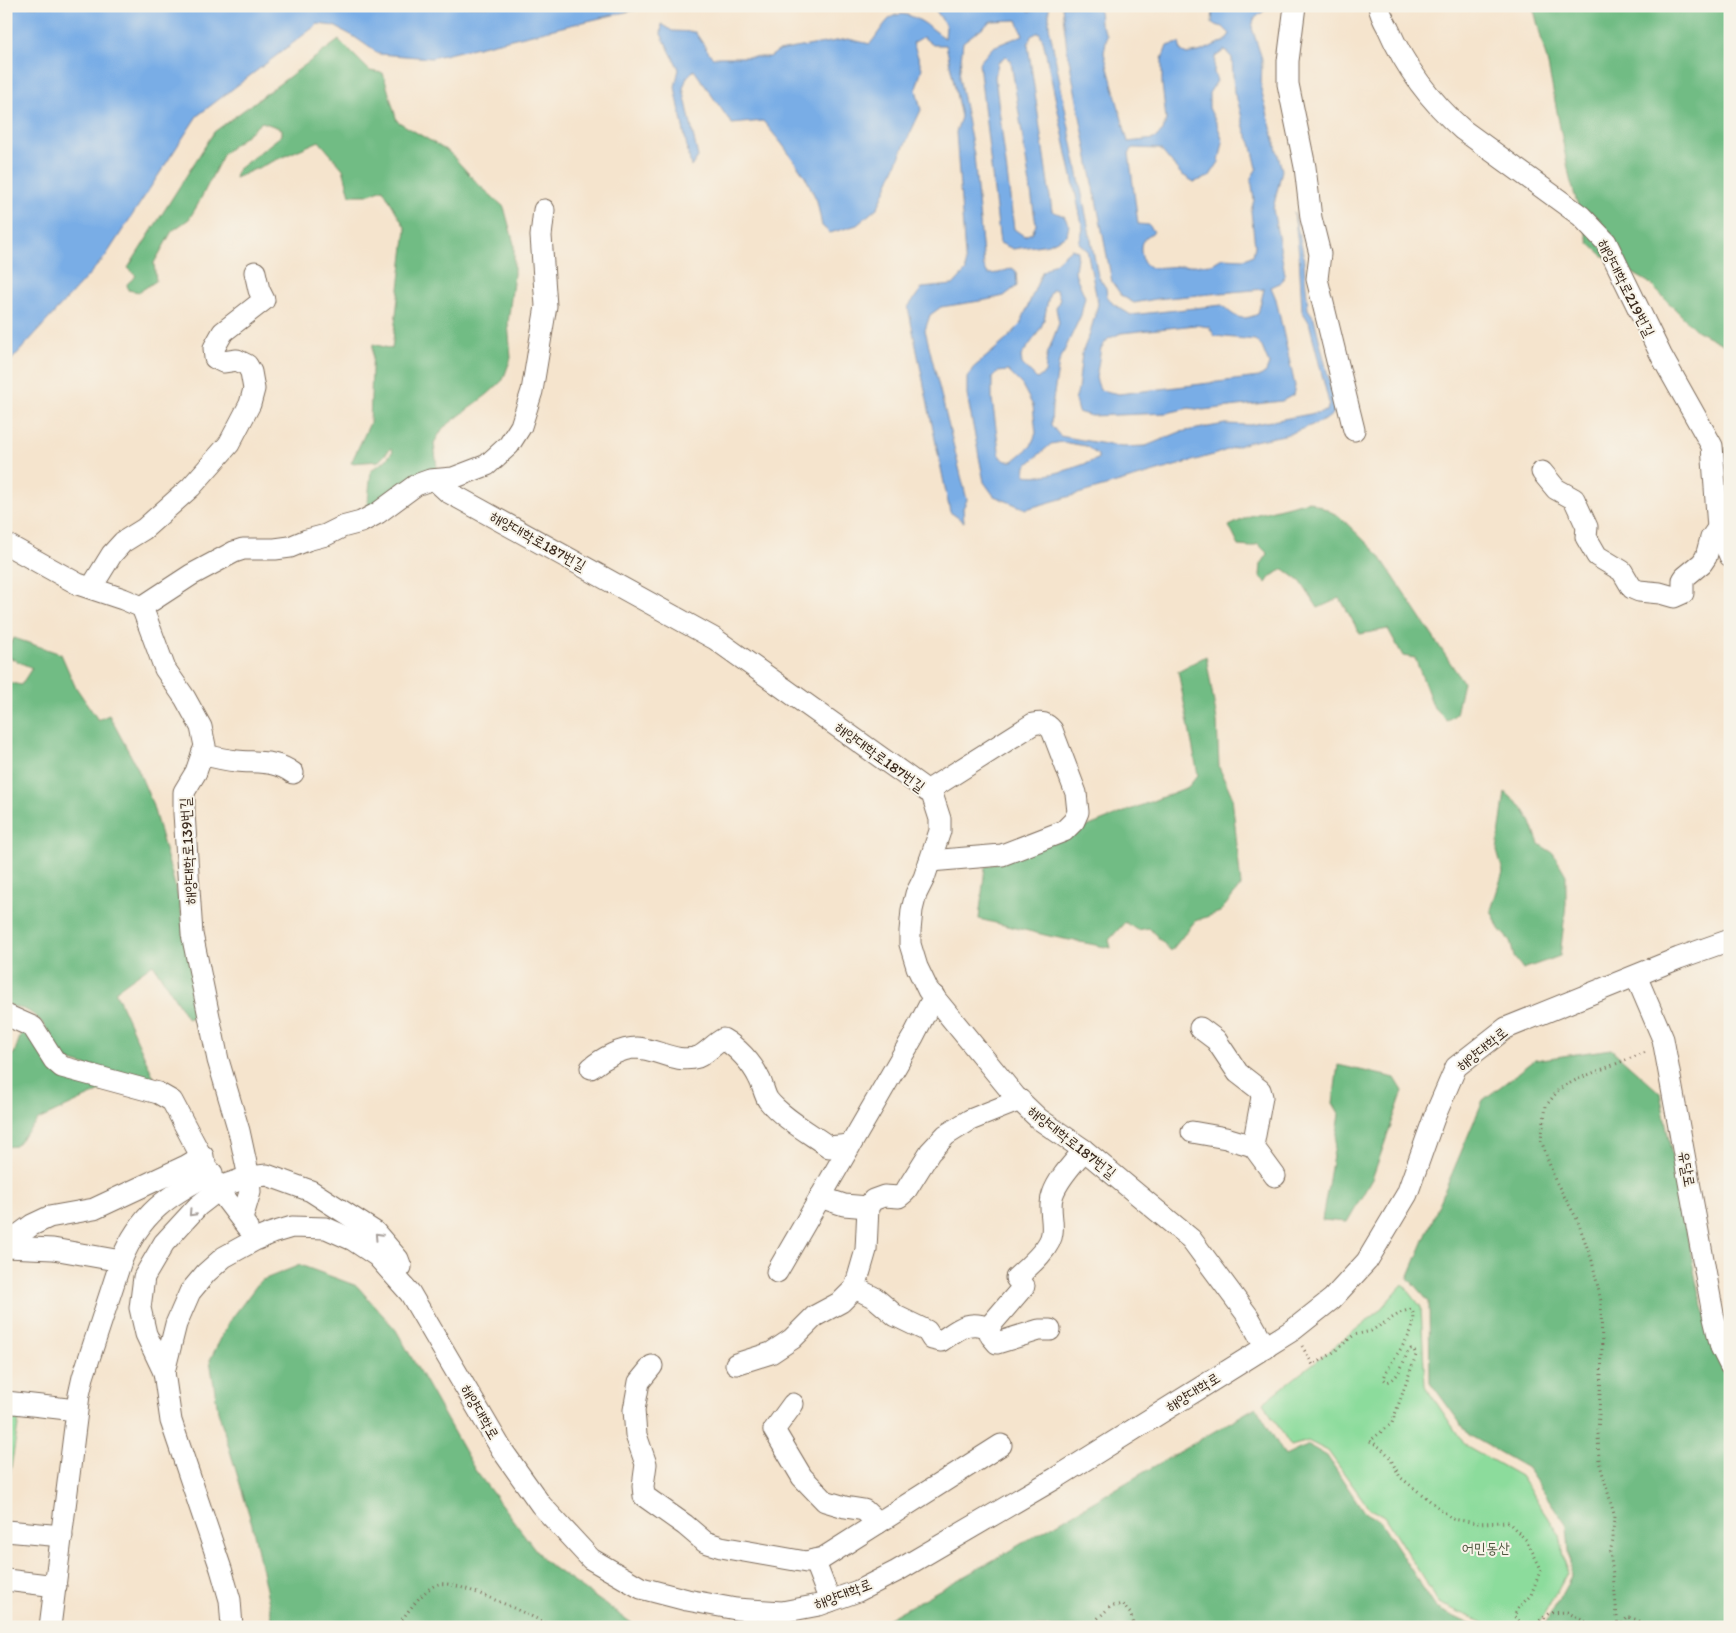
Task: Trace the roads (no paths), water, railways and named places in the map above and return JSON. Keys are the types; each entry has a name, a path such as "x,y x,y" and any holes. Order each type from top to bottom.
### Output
{"street":[{"path":"1295,6 1288,62 1288,84 1305,167 1311,218 1320,254 1317,278 1354,430"},
{"name":"해양대학로219번길","path":"1379,6 1394,41 1412,71 1430,97 1450,119 1581,216 1606,242 1662,357 1712,446 1721,453 1718,528 1730,556"},
{"path":"6,544 78,584 142,607 191,575 234,552 243,549 290,547 326,535 342,527 370,518 416,485 430,480 453,478 487,465 510,445 521,426 532,391 546,306 542,236 544,210"},
{"path":"91,588 112,554 123,542 144,529 192,487 229,444 250,404 254,389 251,372 247,365 238,360 223,362 216,358 214,348 223,332 264,300 259,290 255,272"},
{"path":"1542,472 1556,489 1574,499 1587,527 1586,537 1597,556 1622,571 1632,588 1639,591 1660,592 1674,596 1683,593 1683,580 1685,576 1702,563 1706,557 1711,538 1718,528"},
{"name":"해양대학로187번길","path":"435,480 448,492 715,639 932,794 940,819 940,831 924,878 916,894 910,931 910,944 917,967 934,996 1020,1100 1039,1119 1084,1150 1191,1239 1248,1316 1266,1348"},
{"name":"해양대학로139번길","path":"142,607 165,668 201,728 205,746 196,772 184,792 192,934 218,1060 239,1131 249,1177 250,1192 242,1219"},
{"path":"927,791 1033,724 1040,722 1048,725 1052,730 1076,793 1078,812 1074,820 1064,831 1002,855 930,861"},
{"path":"202,754 235,761 270,762 285,767 293,773"},
{"name":"해양대학로","path":"232,1627 230,1600 221,1569 171,1421 164,1372 176,1324 190,1292 206,1273 224,1258 272,1232 292,1227 326,1228 353,1240 378,1256 410,1293 502,1450 541,1505 591,1559 641,1588 686,1600 736,1609 782,1612 819,1605 858,1591 897,1571 1048,1483 1266,1348 1293,1330 1332,1298 1367,1261 1407,1194 1434,1118 1456,1067 1506,1028 1730,940"},
{"name":"유달로","path":"1636,976 1664,1046 1715,1322 1721,1347 1730,1364"},
{"path":"777,1272 913,1037 934,996"},
{"path":"6,1015 33,1027 54,1060 62,1067 158,1093 172,1101 211,1173 255,1240"},
{"path":"1200,1028 1216,1040 1238,1073 1260,1090 1262,1097 1253,1146"},
{"path":"591,1068 616,1053 636,1048 686,1059 699,1057 715,1043 723,1039 731,1044 749,1062 759,1077 767,1098 777,1109 829,1147 850,1145"},
{"path":"736,1364 771,1353 792,1339 815,1316 841,1302 855,1288 866,1250 868,1207 873,1200 884,1196 899,1197 905,1192 930,1152 946,1135 970,1120 1020,1100"},
{"path":"1192,1132 1226,1138 1253,1146 1275,1176"},
{"path":"988,1328 1024,1286 1016,1278 1044,1249 1052,1234 1052,1196 1059,1182 1084,1150"},
{"path":"211,1173 226,1185 249,1177 267,1175 311,1191 375,1232 398,1259 410,1293"},
{"path":"6,1245 32,1225 49,1217 94,1209 211,1173"},
{"path":"50,1627 76,1410 83,1377 121,1261 127,1246 145,1219 162,1201 211,1173"},
{"path":"164,1372 146,1334 140,1308 144,1277 164,1243 198,1206 211,1173"},
{"path":"820,1197 844,1204 868,1207"},
{"path":"6,1245 53,1249 121,1261"},
{"path":"855,1288 875,1298 896,1316 928,1331 932,1339 941,1341 966,1325 980,1324 988,1328 991,1336 997,1343 1039,1330 1050,1330"},
{"path":"652,1366 639,1382 634,1410 636,1435 646,1464 643,1486 644,1496 685,1525 705,1542 721,1547 806,1562 822,1558 1001,1445"},
{"path":"6,1402 76,1410"},
{"path":"793,1404 774,1430 802,1478 825,1501 864,1510 878,1523"},
{"path":"6,1531 62,1536"},
{"path":"814,1560 830,1601"},
{"path":"6,1580 56,1586"}],"water":[{"path":"6,6 651,6 431,58 379,54 353,36 334,26 318,24 197,116 105,257 6,366"},
{"path":"946,6 1027,6 1029,11 1037,10 1037,6 1049,6 1049,26 1098,276 1106,288 1107,296 1113,304 1131,315 1222,305 1234,315 1247,318 1258,314 1264,289 1156,299 1134,303 1122,296 1112,282 1067,49 1062,6 1099,6 1100,23 1107,35 1104,53 1128,142 1154,139 1163,131 1166,119 1162,84 1162,59 1167,46 1179,43 1181,51 1187,54 1202,51 1224,42 1230,34 1223,27 1212,24 1213,6 1270,6 1254,19 1252,28 1262,59 1261,89 1282,170 1273,209 1285,274 1282,282 1271,287 1276,299 1295,386 1293,395 1282,401 1203,410 1189,408 1167,413 1091,416 1078,412 1075,400 1082,353 1098,304 1087,250 1079,243 1083,229 1043,40 1039,32 1031,36 1028,45 1052,211 1064,216 1069,225 1067,235 1049,244 1013,249 1000,243 979,63 993,47 1023,35 1017,20 991,21 963,42 959,77 974,155 984,267 988,274 999,273 1012,268 1016,271 1017,286 1004,296 941,307 930,315 925,330 967,500 963,508 964,522 950,512 908,307 922,288 953,285 966,271 956,132 961,117 946,45 933,45 923,37 913,43 922,68 916,89 921,110 878,207 857,225 830,233 822,226 817,201 805,176 763,121 732,124 694,70 687,77 683,88 698,157 691,167 675,87 679,69 661,34 662,24 672,31 695,32 712,57 770,57 778,51 848,39 870,44 889,19 903,14 918,19 945,38 946,26 935,9","holes":["1225,50 1232,58 1234,93 1245,131 1251,143 1257,168 1251,178 1254,200 1251,211 1255,246 1253,255 1245,259 1222,258 1212,264 1151,268 1143,262 1141,244 1145,238 1154,232 1149,225 1138,224 1129,153 1133,148 1160,149 1181,174 1194,182 1209,177 1219,162 1223,142 1209,108 1209,93 1217,81 1214,72 1215,57","1006,56 1011,61 1036,225 1032,233 1024,236 1014,229 995,77 998,63","1196,325 1209,327 1215,336 1255,340 1262,347 1269,364 1266,372 1259,377 1119,394 1100,390 1096,378 1101,348 1108,339 1121,333"]},
{"path":"1294,212 1303,252 1308,309 1314,318 1335,405 1333,414 1325,420 1289,434 1249,442 1213,455 1026,509 994,496 984,482 967,395 967,378 973,368 1006,340 1020,325 1042,272 1071,249 1078,251 1075,270 1085,297 1081,315 1059,362 1051,425 1060,436 1122,447 1146,446 1180,432 1225,424 1250,425 1327,411 1329,403 1309,322 1302,311 1299,254","holes":["1052,290 1057,290 1060,299 1056,308 1059,323 1047,355 1045,373 1037,379 1022,364 1021,356 1042,325","1008,371 1022,385 1033,406 1036,433 1031,446 1013,461 1006,461 1000,457 992,399 992,378 998,372","1062,442 1086,446 1098,455 1098,459 1052,474 1025,475 1026,466 1051,444"]}],"park label":[{"name":"어민동산","path":"1486,1548"}]}
